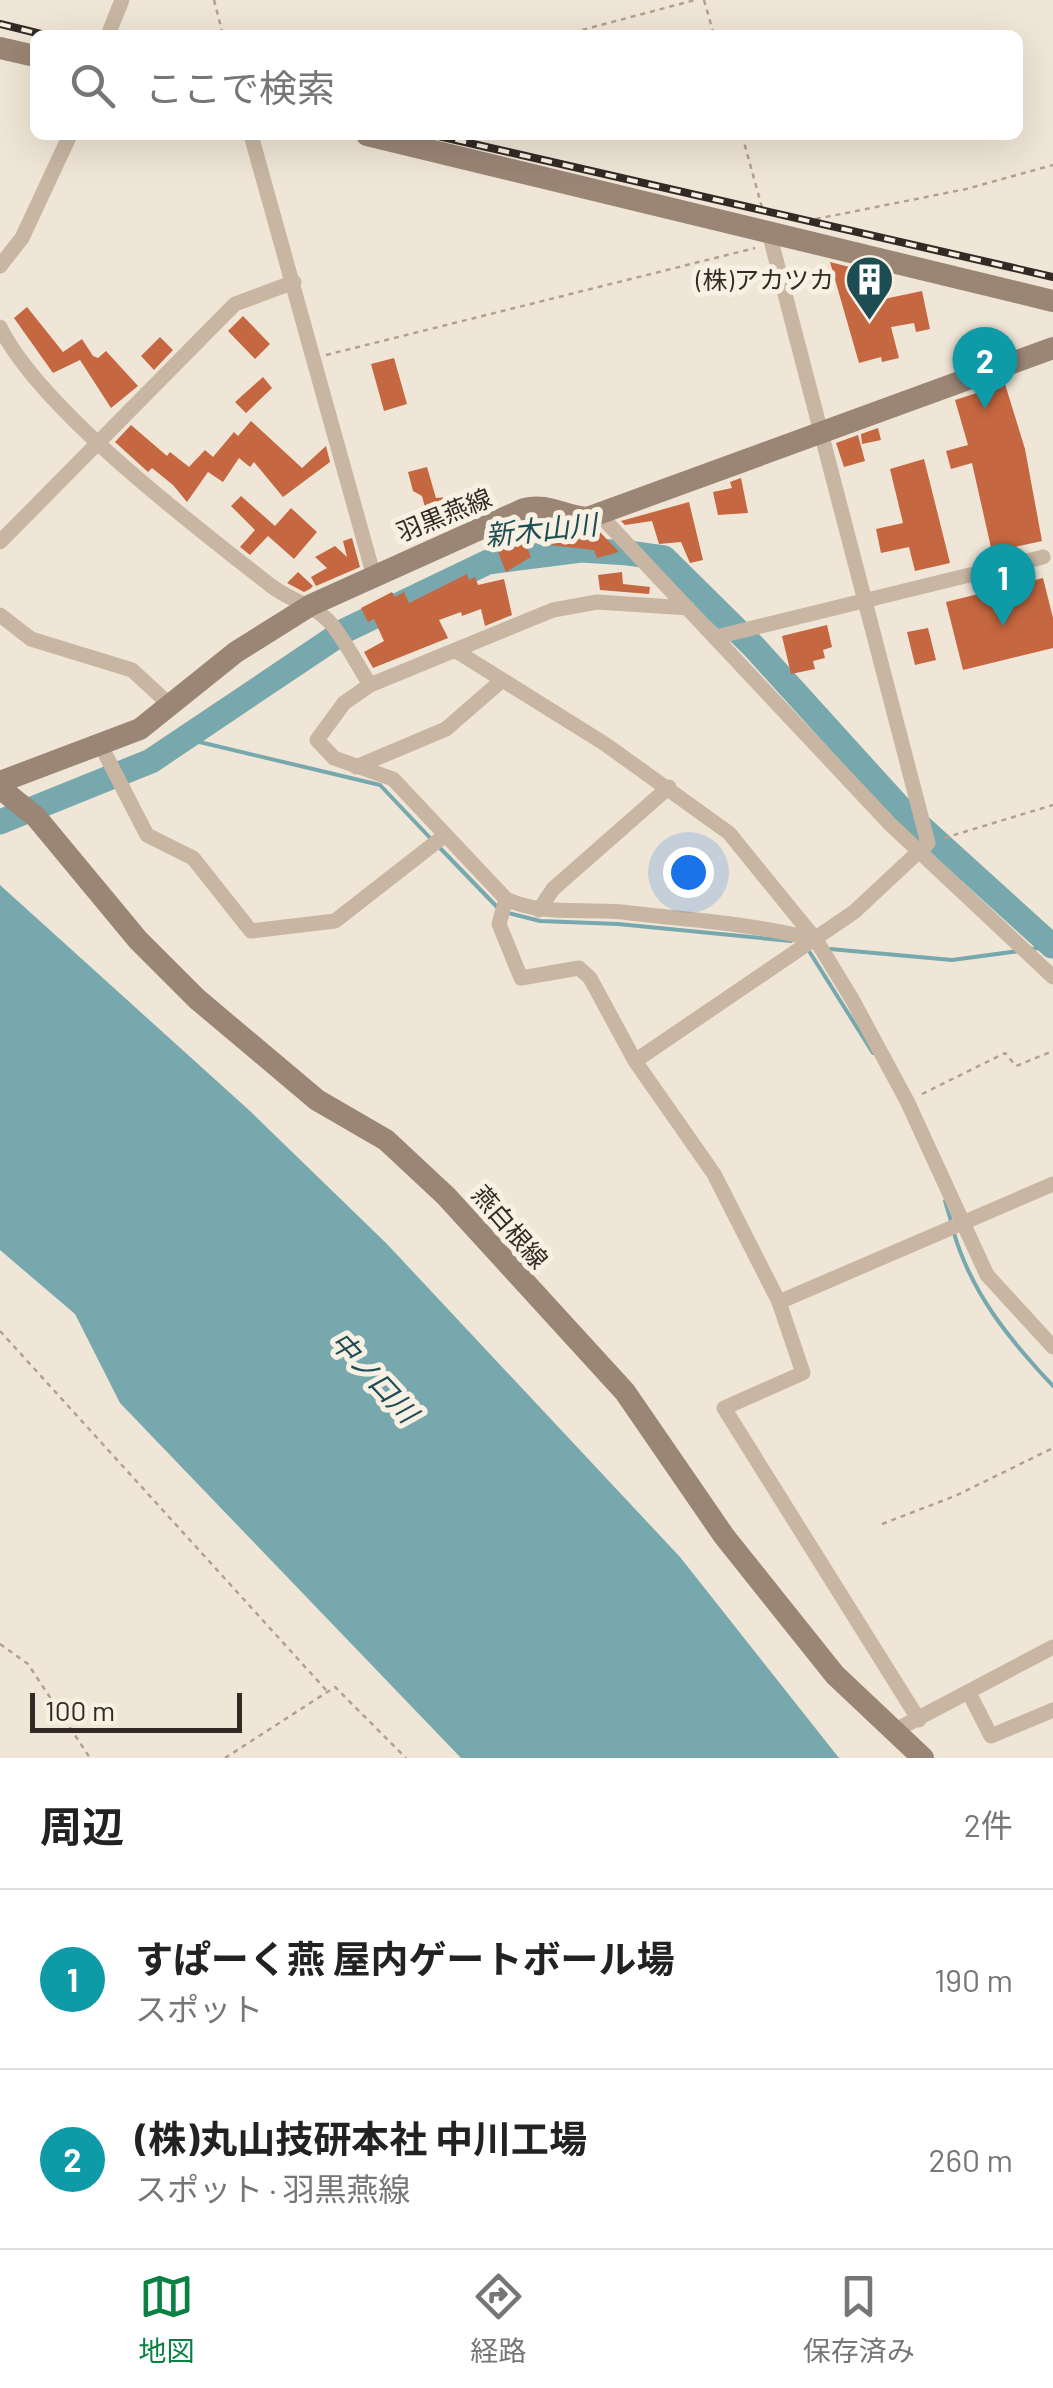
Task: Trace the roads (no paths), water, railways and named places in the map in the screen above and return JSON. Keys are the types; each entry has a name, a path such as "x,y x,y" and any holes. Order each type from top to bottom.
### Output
{"main road":[{"path":"0,48 30,55"},
{"path":"386,140 770,237 1053,301"},
{"name":"羽黒燕線","path":"0,785 99,742 140,729 236,652 311,604 534,506 550,507 564,516 587,518 1053,348"},
{"name":"燕白根線","path":"0,785 36,817 138,940 222,1022 316,1100 386,1140 446,1196 625,1392 724,1536 834,1674 923,1758"}],"street":[{"path":"110,30 122,0"},
{"path":"0,266 22,238 68,140"},
{"path":"252,140 373,574"},
{"path":"770,237 924,848"},
{"path":"0,542 235,304 294,282"},
{"path":"0,327 6,352 98,442 275,589 311,604 333,626 370,685"},
{"path":"598,513 1053,978"},
{"path":"716,637 1043,558"},
{"path":"688,608 597,602 570,606 370,685 344,703 317,740 334,758 393,779 506,900 539,910 619,912 781,930 816,940"},
{"path":"0,615 31,639 132,670 170,705"},
{"path":"456,651 669,787 729,833 816,940 907,1101 988,1275 1053,1347"},
{"path":"356,767 446,729 500,682"},
{"path":"99,742 146,835 192,858 251,930 335,921 444,836"},
{"path":"539,910 553,889 669,787"},
{"path":"635,1061 854,912 924,848"},
{"path":"506,900 500,924 520,978 579,968 590,978 635,1061 714,1174 779,1302 803,1373 724,1408 920,1720"},
{"path":"779,1302 1053,1184"},
{"path":"894,1732 1053,1647"},
{"path":"969,1692 991,1736 1053,1710"}],"water":[{"name":"中ノ口川","path":"0,885 250,1111 387,1244 680,1557 839,1758 461,1758 120,1403 75,1314 0,1250"}],"waterway":[{"name":"新木山川","path":"0,822 151,761 346,630 488,562 581,550 628,553 664,558 754,647 900,808 1052,946"},
{"path":"187,739 380,785 433,841"},
{"path":"440,848 499,909"},
{"path":"508,913 540,921 618,924 791,941"},
{"path":"1033,949 1053,945"},
{"path":"830,949 952,960 1019,951"},
{"path":"809,951 873,1053"},
{"path":"945,1201 951,1221"},
{"path":"953,1230 970,1274 993,1314 1053,1386"}],"railway":[{"path":"0,24 30,31"},
{"path":"456,140 1053,277"}],"place":[{"name":"(株)アカツカ","path":"869,322"},
{"name":"(株)丸山技研本社 中川工場","path":"985,409"},
{"name":"すぱーく燕 屋内ゲートボール場","path":"1003,626"}]}
